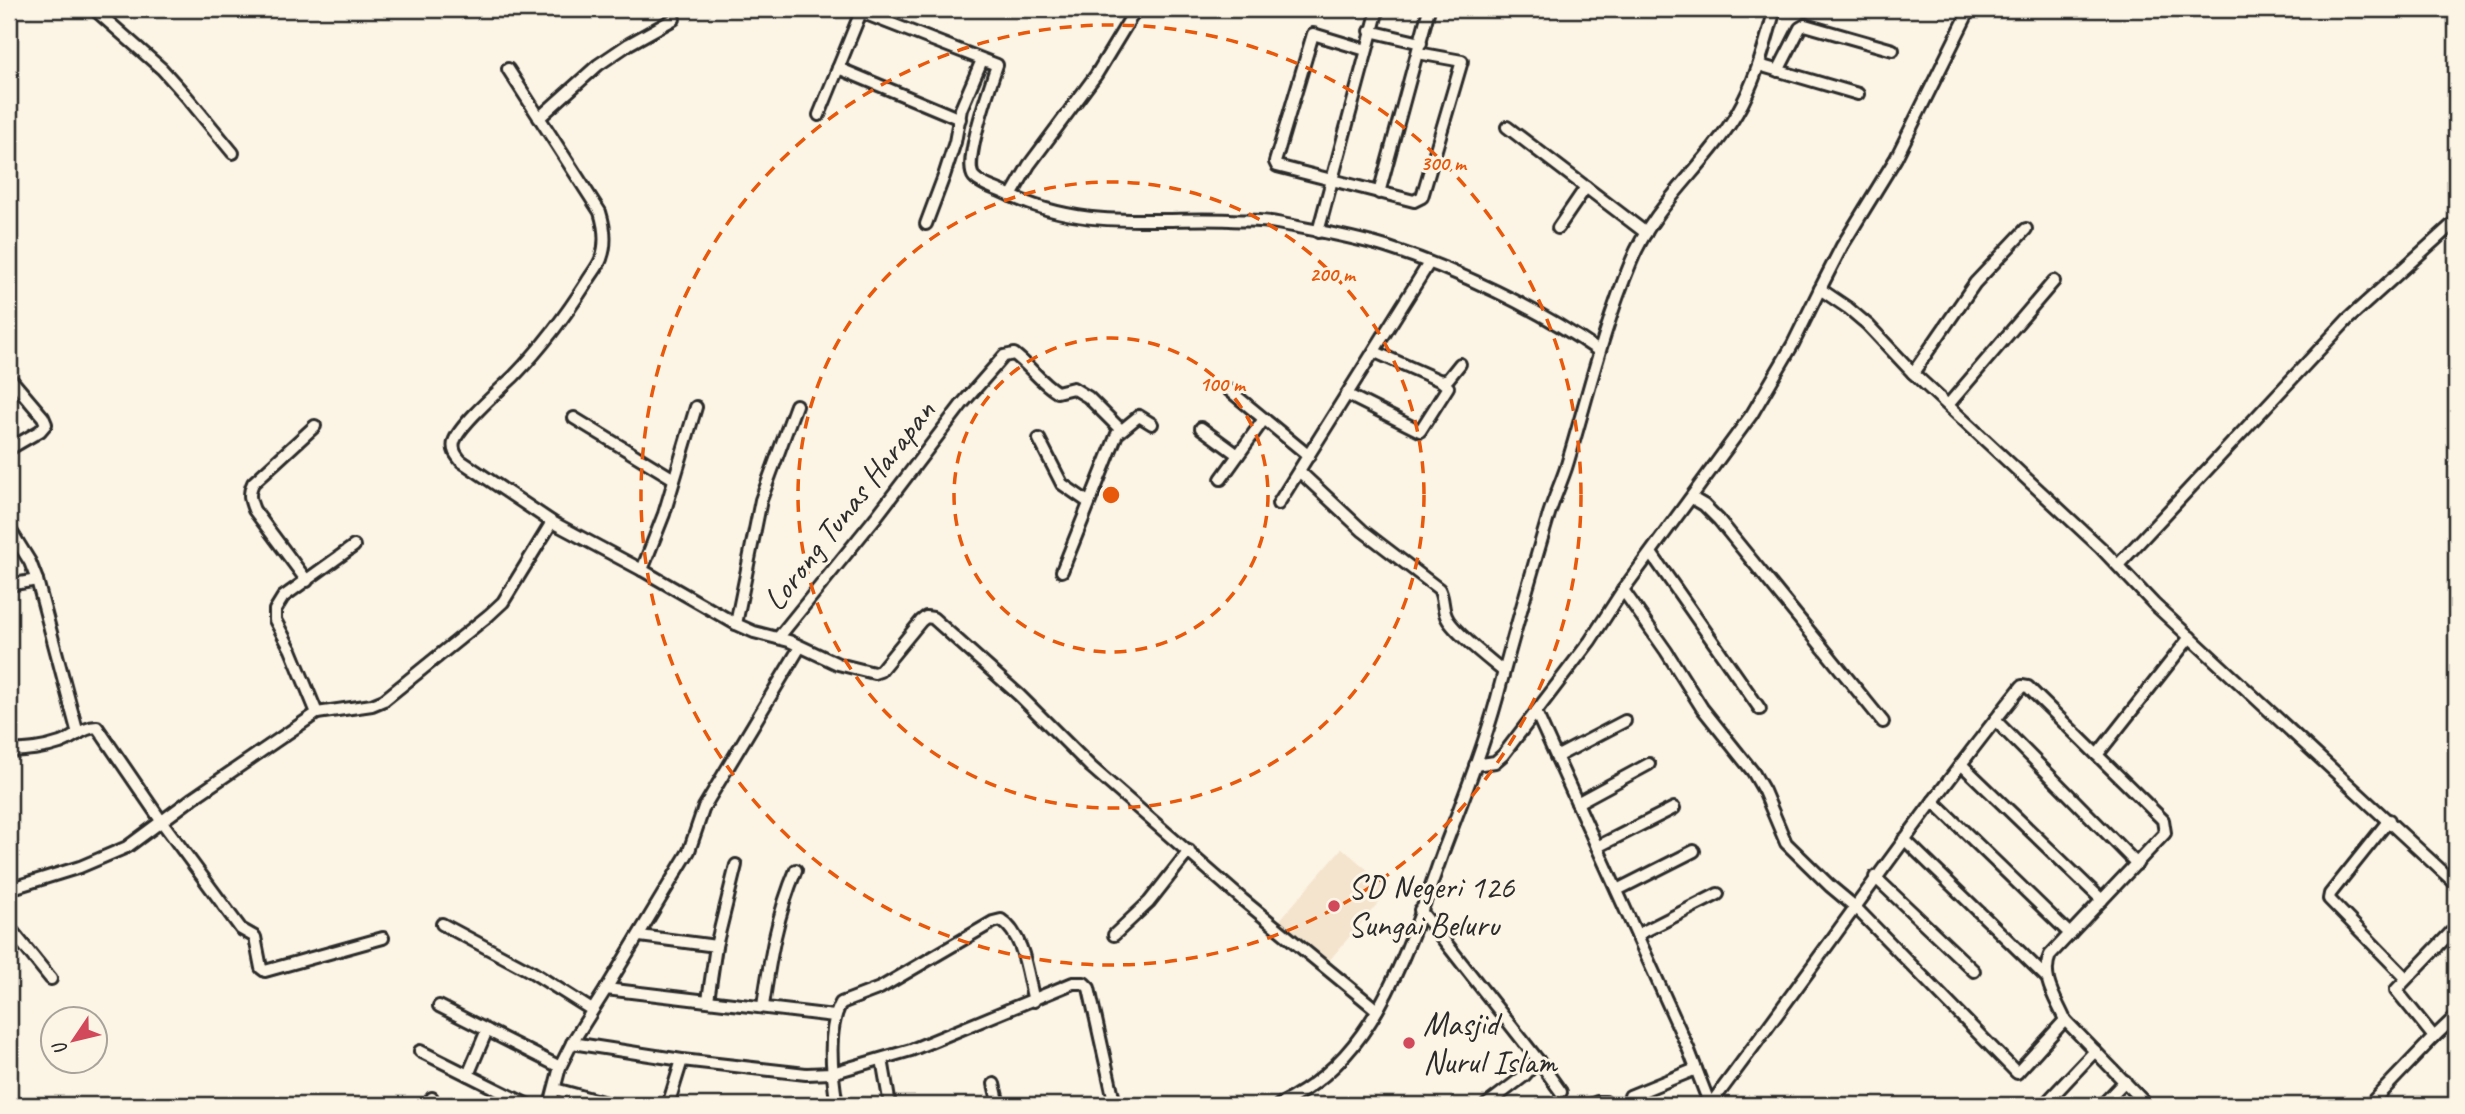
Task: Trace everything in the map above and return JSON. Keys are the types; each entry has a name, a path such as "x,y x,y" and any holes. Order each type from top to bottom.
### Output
{"street":[{"path":"94,9 162,69 233,153"},
{"path":"1011,196 1029,165 1096,75 1136,9"},
{"path":"1318,232 1378,9"},
{"path":"1380,193 1429,9"},
{"path":"1282,1105 1324,1076 1345,1057 1377,1010 1405,949 1475,765 1601,342 1632,259 1646,233 1737,113 1759,65 1775,9"},
{"path":"1475,765 1495,762 1536,712 1752,414 1793,344 1842,246 1896,158 1970,9"},
{"path":"818,114 860,12 997,65 977,127 970,168 975,178 1011,196 1066,215 1110,221 1195,219 1274,222 1384,246 1481,285 1572,332 1601,342"},
{"path":"539,118 598,65 674,19"},
{"path":"1778,71 1800,28 1805,26 1893,50"},
{"path":"1366,50 1313,34 1275,162 1277,166 1414,201 1422,197 1462,61 1370,31"},
{"path":"926,224 944,176 961,109 982,60"},
{"path":"1759,65 1858,94"},
{"path":"838,68 960,119"},
{"path":"508,69 600,212 605,229 600,261 573,303 544,342 454,439 453,448 461,461 552,522 736,624 778,638 838,664 874,673 884,668 921,621 926,617 933,618 1028,704 1091,766 1243,900 1377,1010"},
{"path":"1507,127 1646,233"},
{"path":"1558,228 1586,187"},
{"path":"2118,565 2348,319 2456,221"},
{"path":"1913,373 1975,283 2026,229"},
{"path":"1278,504 1429,264"},
{"path":"1948,405 2054,281"},
{"path":"1821,289 1848,307 1868,325 1913,373 2118,565 2190,637 2456,884"},
{"path":"1348,395 1420,431 1448,387 1441,381 1375,352"},
{"name":"Lorong Tunas Harapan","path":"778,638 876,517 961,404 1004,356 1014,355 1030,366 1043,383 1057,392 1073,387 1088,397 1120,429"},
{"path":"1441,381 1448,379 1460,364"},
{"path":"9,377 46,424 40,431 9,449"},
{"path":"1229,390 1309,456"},
{"path":"736,624 761,500 796,405"},
{"path":"642,570 656,537 696,407"},
{"path":"1062,571 1120,429 1139,416 1152,424"},
{"path":"574,418 674,479"},
{"path":"1221,479 1264,419"},
{"path":"307,581 254,510 249,491 253,483 315,426"},
{"path":"1201,428 1238,455"},
{"path":"1039,439 1062,484 1088,502"},
{"path":"1299,471 1363,531 1439,589 1446,616 1454,627 1503,671"},
{"path":"1692,498 1704,505 1719,520 1882,722"},
{"path":"9,889 48,878 127,846 317,713 372,705 384,700 503,602 552,522"},
{"path":"9,528 30,562 37,580 78,734"},
{"path":"317,713 291,650 275,620 275,610 283,597 354,546"},
{"path":"1651,553 1760,709"},
{"path":"9,586 37,580"},
{"path":"1623,590 1702,708 1753,772 1786,843 1854,906 2017,1073 2065,1020"},
{"path":"2097,755 2190,637"},
{"path":"550,1105 559,1067 689,851 704,807 800,647"},
{"path":"1710,1105 1875,877 2022,686 2028,687 2163,820 2165,833 2050,955 2045,966 2046,977 2065,1020 2147,1105"},
{"path":"1536,712 1710,1105"},
{"path":"1556,757 1625,720"},
{"path":"1995,720 2137,864"},
{"path":"9,751 41,749 64,742 91,726 97,727 162,822 241,929 255,937 261,968 265,971 383,938"},
{"path":"1577,803 1649,764"},
{"path":"1961,764 2102,900"},
{"path":"1933,801 2070,934"},
{"path":"1597,847 1674,808"},
{"path":"2389,820 2330,894 2329,899 2406,978"},
{"path":"1904,839 2046,977"},
{"path":"1114,935 1156,893 1189,851"},
{"path":"1617,890 1694,852"},
{"path":"708,1000 716,946 736,865"},
{"path":"763,1006 773,941 785,896 796,870"},
{"path":"1875,877 1974,971"},
{"path":"1637,935 1718,894"},
{"path":"1420,910 1561,1091"},
{"path":"837,1105 832,1073 834,1016 841,1003 880,988 993,922 1001,920 1011,928 1018,939 1034,1001"},
{"path":"442,924 532,972 592,1010"},
{"path":"9,927 51,979"},
{"path":"2434,1037 2398,993 2397,987 2456,927"},
{"path":"640,936 716,946"},
{"path":"572,1044 806,1074 832,1073 882,1059 1034,1001 1073,983 1084,984 1089,988 1115,1105"},
{"path":"607,989 834,1016"},
{"path":"439,1006 559,1067"},
{"path":"2369,1105 2456,1016"},
{"path":"468,1075 487,1030"},
{"path":"420,1051 528,1105"},
{"path":"2046,1103 2095,1051"},
{"path":"882,1059 890,1105"},
{"path":"668,1105 682,1060"},
{"path":"1486,1105 1524,1076 1538,1060"},
{"path":"1630,1096 1696,1069"},
{"path":"2102,1105 2125,1082"},
{"path":"994,1084 999,1105"},
{"path":"555,1089 613,1105"},
{"path":"1590,1105 1605,1102 1606,1105"}],"shaded area":[{"name":"SD Negeri 126 Sungai Beluru","path":"1342,848 1390,889 1328,962 1278,922"}],"place":[{"name":"SD Negeri 126 Sungai Beluru","path":"1334,906"},
{"name":"Masjid Nurul Islam","path":"1409,1043"}]}
